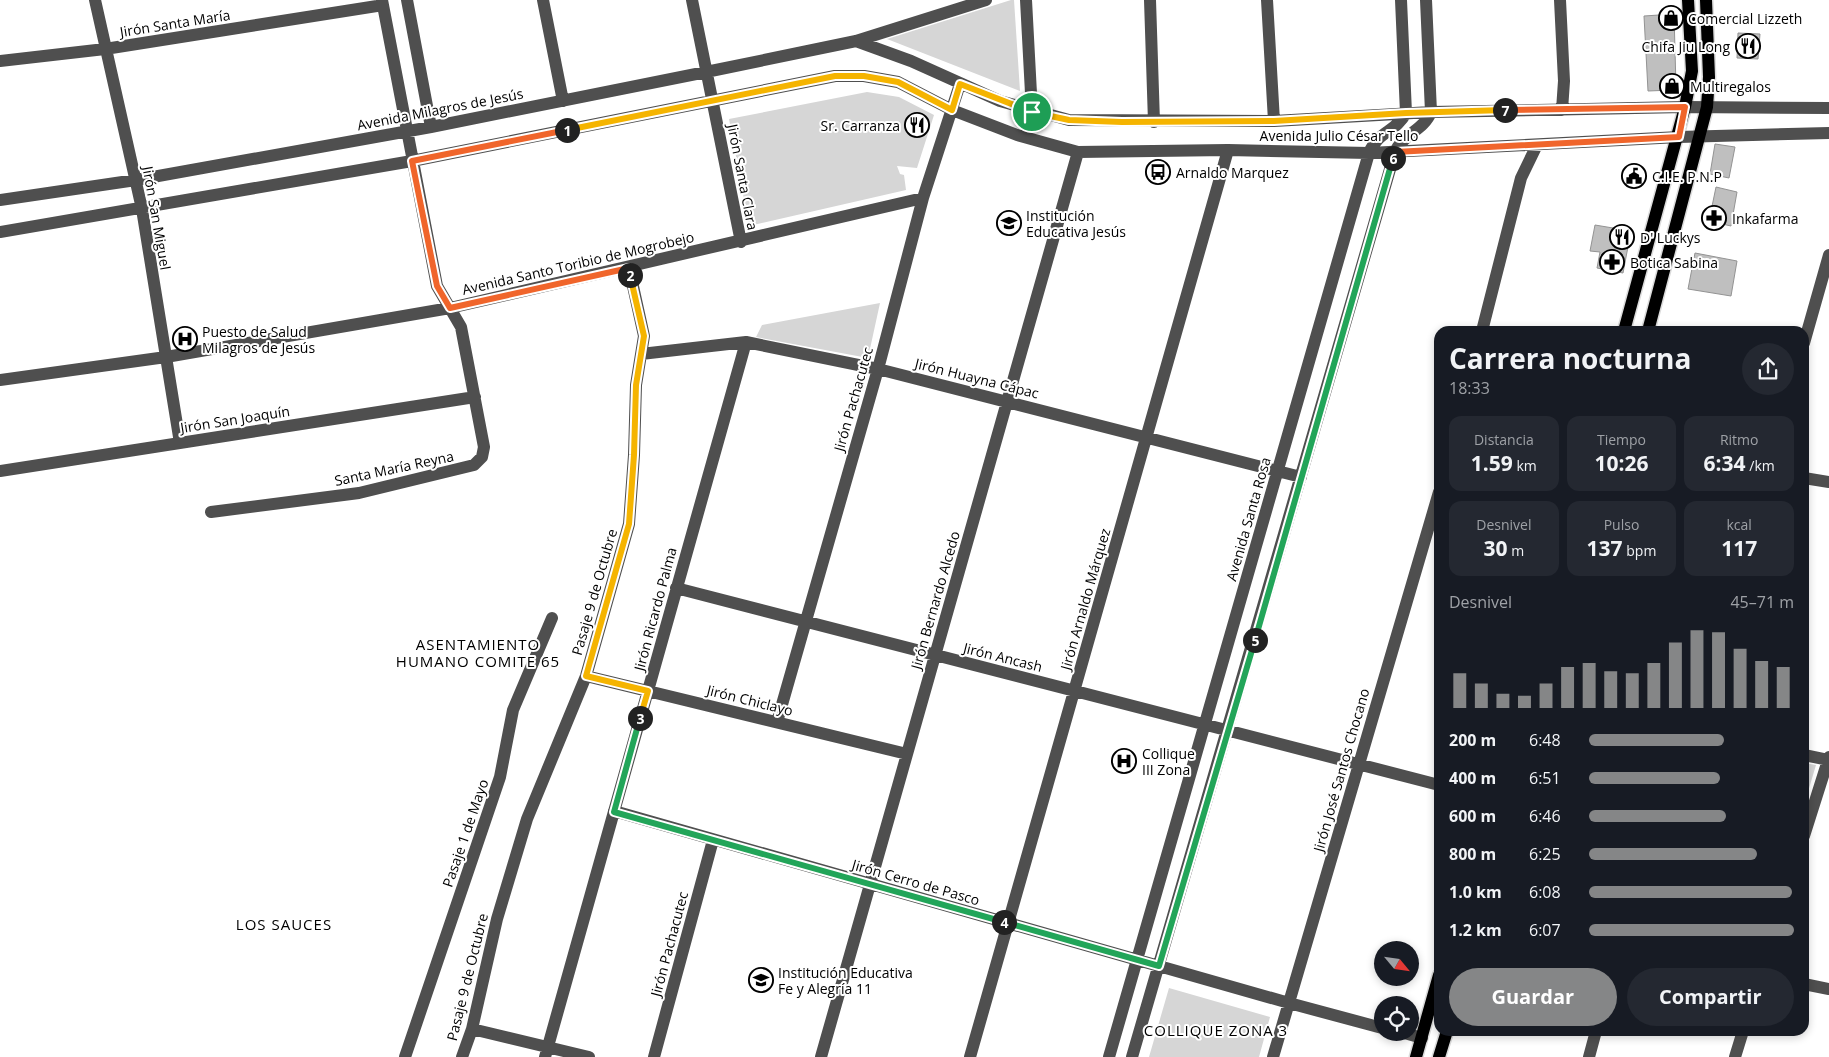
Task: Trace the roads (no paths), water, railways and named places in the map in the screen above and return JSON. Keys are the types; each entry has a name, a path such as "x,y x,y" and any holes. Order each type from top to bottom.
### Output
{"main road":[{"path":"1625,326 1679,137 1692,71 1688,0"},
{"path":"1649,326 1701,137 1707,107 1709,77 1706,0"},
{"path":"1416,1057 1434,994"},
{"path":"1439,1057 1445,1036"}],"street":[{"name":"Jirón San Miguel","path":"95,0 142,209 180,443"},
{"path":"407,0 431,126"},
{"path":"543,0 562,101"},
{"name":"Jirón Santa Clara","path":"692,0 741,242"},
{"name":"Avenida Milagros de Jesús","path":"0,200 136,180 407,131 706,72 856,41 986,0"},
{"path":"1026,0 1032,112"},
{"path":"1150,0 1154,122"},
{"path":"1267,0 1274,121"},
{"path":"1401,0 1406,113"},
{"path":"1132,1057 1395,152 1399,142 1427,121 1431,112 1426,0"},
{"path":"1560,0 1564,81 1562,110"},
{"name":"Jirón Santa María","path":"0,61 105,49 383,3"},
{"name":"Santa María Reyna","path":"211,512 359,493 474,465 482,457 484,447 461,327 437,286 383,3"},
{"name":"Avenida Julio César Tello","path":"856,41 1032,112 1069,120 1154,122 1274,121 1431,112 1685,107 1829,108"},
{"name":"Avenida Julio César Tello","path":"713,100 835,76 864,76 898,82 952,110 1017,134 1078,152 1228,150 1368,153 1679,137 1829,133"},
{"name":"Jirón Pachacutec","path":"777,722 878,368 923,198 960,84"},
{"path":"0,232 412,161 713,100"},
{"name":"Avenida Santa Rosa","path":"1109,1057 1368,153 1373,142 1402,121 1406,113"},
{"path":"1483,326 1521,178 1538,145"},
{"name":"Jirón Arnaldo Márquez","path":"970,1057 1228,150"},
{"name":"Jirón Bernardo Alcedo","path":"821,1057 1078,152"},
{"name":"Avenida Santo Toribio de Mogrobejo","path":"0,380 166,357 450,308 741,242 923,198"},
{"path":"1809,326 1829,255"},
{"name":"Pasaje 9 de Octubre","path":"462,1057 472,1029 497,919 527,819 586,676 629,524 634,455 636,385 644,336 629,268"},
{"name":"Jirón Huayna Cápac","path":"641,354 746,342 878,368 1301,477"},
{"name":"Jirón Ricardo Palma","path":"547,1052 746,342"},
{"name":"Jirón San Joaquín","path":"0,471 475,397"},
{"path":"1809,479 1829,482"},
{"name":"Jirón José Santos Chocano","path":"1273,1057 1434,509"},
{"name":"Jirón Ancash","path":"676,588 1434,784"},
{"name":"Pasaje 1 de Mayo","path":"405,1057 500,777 509,739 513,710 552,618"},
{"name":"Jirón Chiclayo","path":"586,676 907,754"},
{"path":"1809,756 1829,759 1809,821"},
{"name":"Jirón Cerro de Pasco","path":"614,812 1374,1026"},
{"name":"Jirón Pachacutec","path":"654,1057 713,840"},
{"path":"1809,985 1829,989"},
{"path":"472,1029 547,1052 589,1057"},
{"path":"1589,1057 1595,1036"},
{"path":"1735,1057 1741,1036"}],"place":[{"name":"Comercial Lizzeth","path":"1671,18"},
{"name":"Chifa Jiu Long","path":"1748,46"},
{"name":"Multiregalos","path":"1672,86"},
{"name":"Sr. Carranza","path":"917,125"},
{"name":"Arnaldo Marquez","path":"1158,172"},
{"name":"C.I.E. P.N.P","path":"1634,176"},
{"name":"Inkafarma","path":"1714,218"},
{"name":"Institución Educativa Jesús","path":"1009,223"},
{"name":"D' Luckys","path":"1622,237"},
{"name":"Botica Sabina","path":"1612,262"},
{"name":"Puesto de Salud Milagros de Jesús","path":"185,339"},
{"name":"Collique III Zona","path":"1124,761"},
{"name":"Institución Educativa Fe y Alegría 11","path":"761,980"}],"district":[{"name":"ASENTAMIENTO HUMANO COMITE 65","path":"478,652"},
{"name":"LOS SAUCES","path":"284,924"},
{"name":"COLLIQUE ZONA 3","path":"1216,1030"}]}
